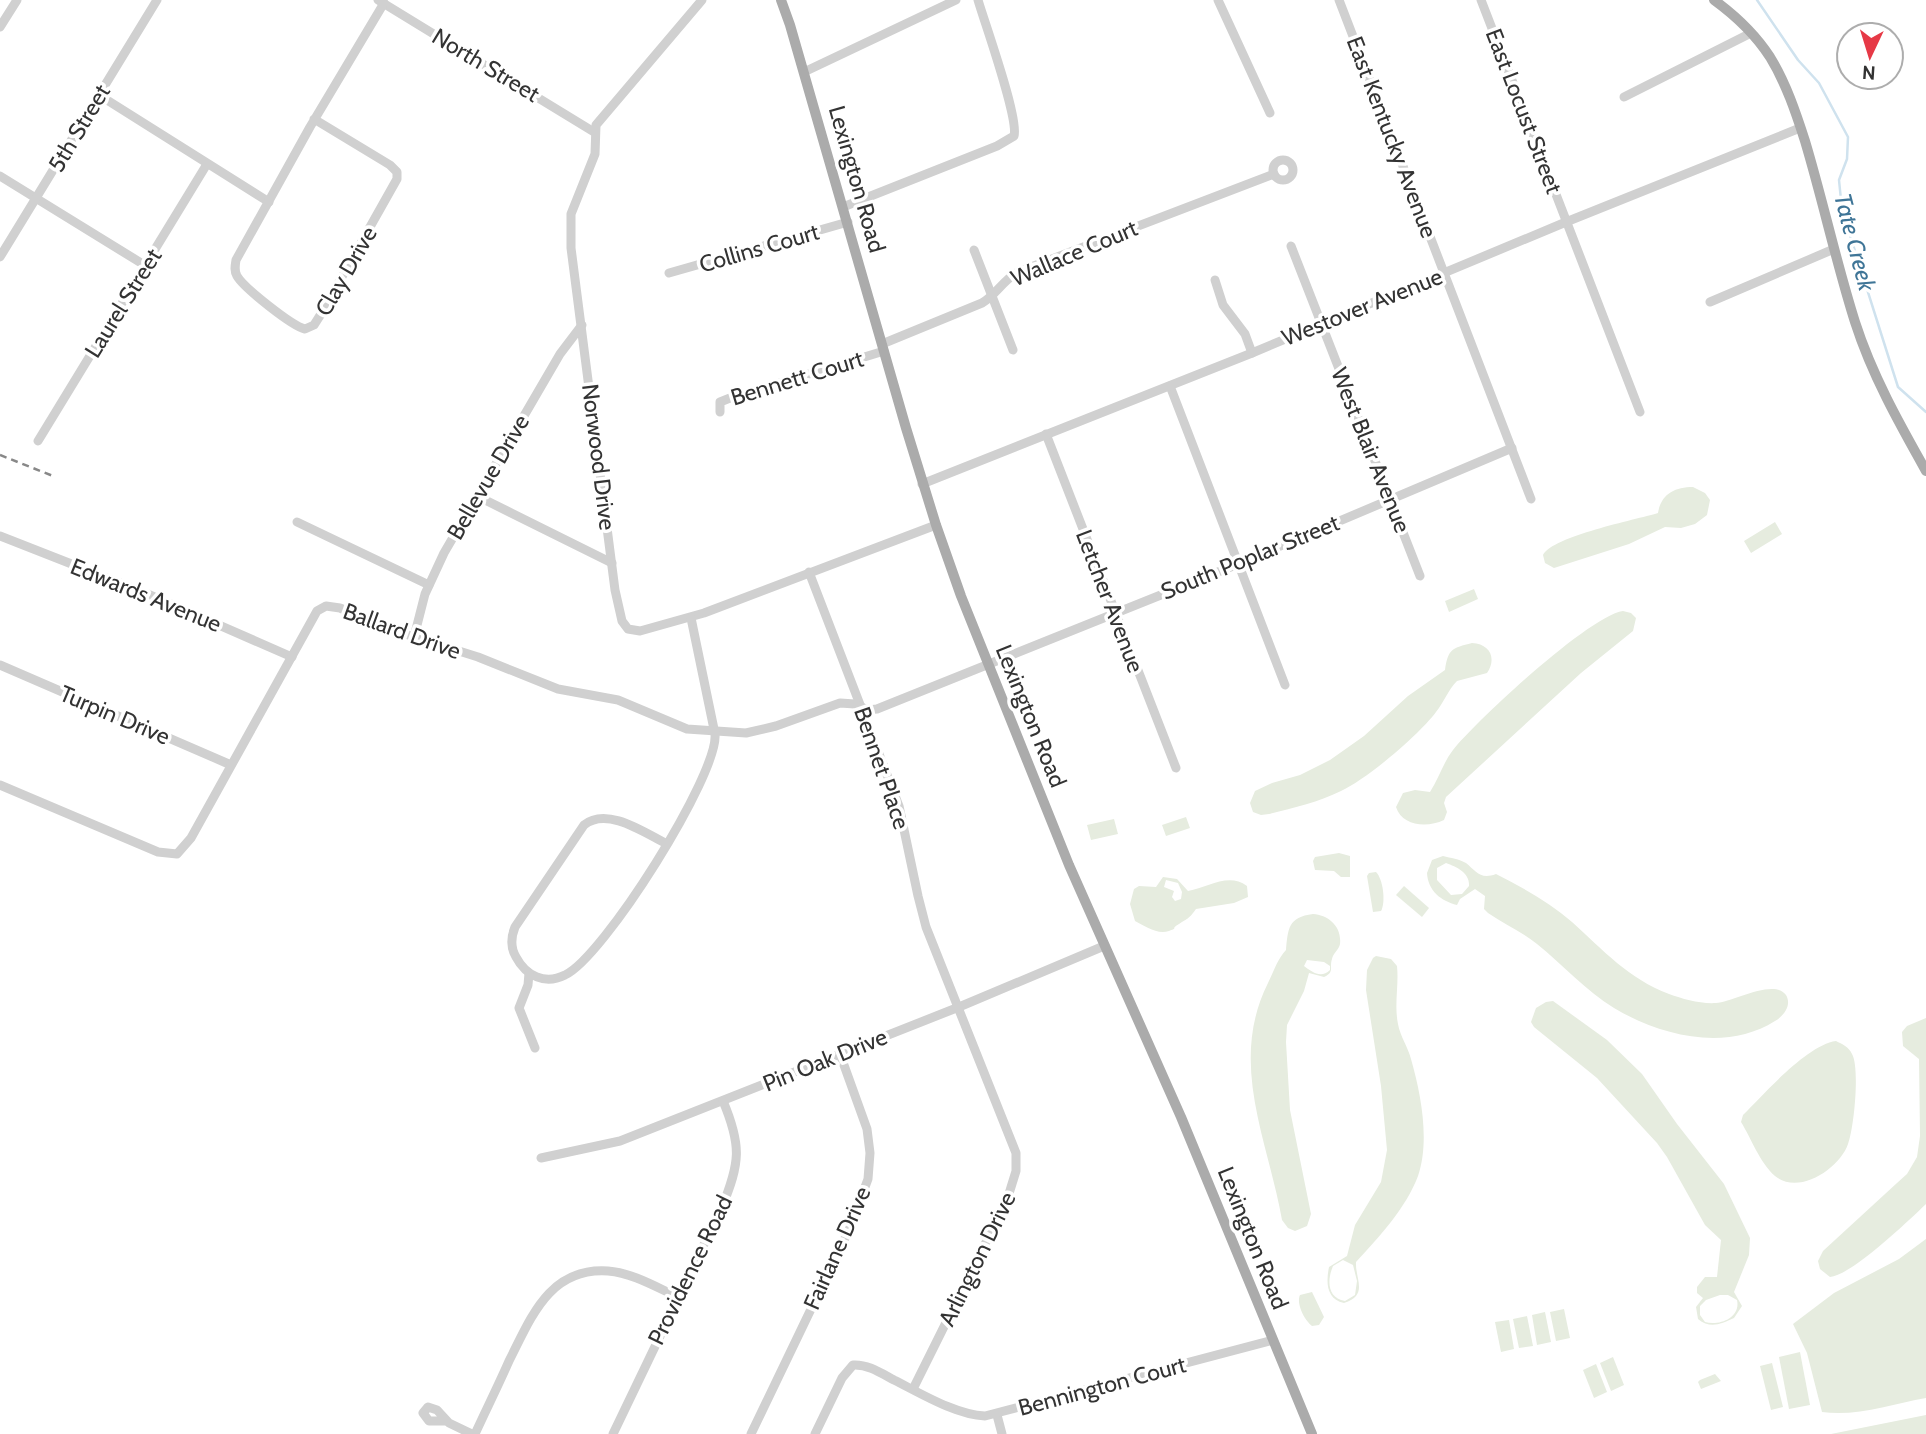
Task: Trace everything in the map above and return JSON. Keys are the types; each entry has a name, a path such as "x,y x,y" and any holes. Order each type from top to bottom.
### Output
{"main road":[{"name":"Lexington Road","path":"781,0 936,525 1060,846 1188,1134 1309,1431"},
{"path":"1714,0 1751,33 1770,57 1780,76 1800,128 1867,357 1886,399 1926,471"}],"street":[{"path":"0,27 17,0"},
{"name":"5th Street","path":"0,257 157,0"},
{"name":"Norwood Drive","path":"702,0 596,125 595,154 575,203 570,225 620,616 628,629 640,631 691,618 936,525"},
{"path":"804,72 956,0"},
{"path":"843,207 997,146 1014,136 1011,111 978,0"},
{"path":"1218,0 1270,113"},
{"name":"East Kentucky Avenue","path":"1339,0 1531,499"},
{"name":"East Locust Street","path":"1480,0 1640,412"},
{"name":"North Street","path":"381,2 594,132"},
{"name":"Clay Drive","path":"314,119 390,165 397,172 397,179 314,325 301,328 291,323 247,286 236,273 236,260 314,119 381,2"},
{"path":"1624,97 1751,33"},
{"path":"99,95 269,202"},
{"name":"Westover Avenue","path":"922,484 1252,353 1800,128"},
{"name":"Laurel Street","path":"38,441 207,164"},
{"name":"Wallace Court","path":"883,348 974,307 991,297 1003,282 1018,272 1274,174"},
{"path":"0,176 146,266"},
{"name":"Collins Court","path":"669,273 848,222"},
{"name":"West Blair Avenue","path":"1291,246 1420,576"},
{"path":"1710,302 1834,249"},
{"path":"974,250 1013,350"},
{"path":"1215,280 1223,305 1245,334 1252,353"},
{"name":"Bellevue Drive","path":"414,637 429,585 444,553 560,354 582,325"},
{"name":"Bennett Court","path":"720,412 720,402 730,398 883,348"},
{"path":"1170,386 1285,685"},
{"name":"Letcher Avenue","path":"1046,434 1176,768"},
{"name":"South Poplar Street","path":"862,707 877,709 988,665 1238,564 1512,448"},
{"path":"477,496 612,562"},
{"path":"297,522 429,585"},
{"name":"Edwards Avenue","path":"0,536 171,604 292,657"},
{"name":"Bennet Place","path":"809,572 899,806 926,927 959,1007"},
{"name":"Ballard Drive","path":"0,785 158,852 177,854 191,838 317,611 326,606 340,608 558,689 618,700 681,727 755,732 840,703 862,707"},
{"path":"667,844 609,818 596,818 584,825 513,932 511,943 514,954 529,973 548,979 573,971 634,897 667,844 709,765 715,747 714,730 691,618"},
{"name":"Turpin Drive","path":"0,665 231,765"},
{"name":"Pin Oak Drive","path":"541,1158 620,1141 959,1007 1104,946"},
{"path":"529,973 528,985 519,1008 535,1048"},
{"name":"Arlington Drive","path":"913,1389 1007,1200 1016,1171 1013,1143 959,1007"},
{"name":"Fairlane Drive","path":"751,1434 849,1230 868,1179 870,1153 867,1129 840,1054"},
{"name":"Providence Road","path":"613,1434 722,1207 733,1177 736,1138 723,1101"},
{"path":"447,1421 473,1434 539,1303 561,1283 590,1272 610,1272 631,1276 678,1297"},
{"name":"Bennington Court","path":"815,1434 842,1378 853,1365 879,1372 968,1414 985,1416 1273,1340"},
{"path":"997,1415 1002,1434"}],"shaded area":[{"path":"1693,487 1705,493 1710,500 1707,515 1695,524 1681,528 1665,527 1629,544 1554,568 1545,563 1543,555 1562,541 1658,513 1662,501 1670,493 1680,488"},
{"path":"1775,522 1782,534 1751,553 1744,541"},
{"path":"1474,589 1478,599 1449,612 1445,601"},
{"path":"1623,611 1636,618 1633,631 1581,673 1446,797 1444,803 1447,812 1444,820 1416,824 1409,822 1399,813 1396,807 1403,793 1415,790 1430,792 1453,750 1508,694 1585,631 1607,617"},
{"path":"1472,643 1483,646 1490,653 1491,662 1487,673 1457,681 1428,722 1378,767 1352,785 1324,798 1269,814 1253,812 1250,803 1255,791 1300,775 1330,760 1364,736 1408,696 1445,670 1452,650"},
{"path":"1186,817 1190,828 1166,836 1162,825"},
{"path":"1114,819 1118,834 1091,840 1087,825"},
{"path":"1339,853 1350,856 1350,877 1341,877 1334,871 1315,870 1315,857"},
{"path":"1443,856 1458,860 1482,875 1496,874 1526,890 1563,915 1629,972 1669,994 1698,1002 1716,1003 1753,992 1780,990 1788,999 1786,1010 1775,1021 1756,1030 1715,1038 1673,1033 1632,1018 1584,986 1537,944 1488,913 1484,909 1485,896 1475,889 1460,899 1457,905 1441,898 1428,879 1427,873 1432,860","holes":["1446,863 1462,871 1467,877 1469,886 1462,894 1451,895 1437,880 1437,868"]},
{"path":"1376,872 1382,885 1383,902 1381,911 1373,912 1367,876"},
{"path":"1163,877 1177,879 1188,891 1233,880 1247,886 1248,897 1234,903 1196,909 1174,929 1160,932 1135,921 1130,904 1134,889 1139,886 1156,887","holes":["1166,880 1178,883 1182,892 1181,899 1175,901 1172,897 1174,891 1164,887"]},
{"path":"1404,886 1429,908 1422,917 1396,895"},
{"path":"1313,914 1329,919 1339,932 1340,944 1329,973 1324,977 1309,973 1304,991 1287,1025 1290,1110 1311,1214 1307,1226 1295,1231 1288,1228 1282,1220 1261,1131 1251,1072 1251,1043 1257,1013 1268,983 1286,950 1291,925","holes":["1307,960 1324,962 1330,966 1330,970 1323,974 1304,966"]},
{"path":"1376,956 1391,959 1397,966 1397,1017 1400,1033 1410,1055 1423,1118 1422,1162 1413,1188 1391,1222 1356,1262 1359,1291 1352,1300 1344,1303 1331,1294 1328,1284 1329,1267 1347,1256 1355,1225 1381,1182 1387,1150 1381,1086 1366,990 1367,970","holes":["1343,1260 1353,1265 1357,1281 1355,1295 1345,1301 1332,1292 1330,1277 1333,1266"]},
{"path":"1553,1001 1607,1040 1642,1074 1724,1184 1750,1238 1749,1255 1734,1292 1742,1306 1734,1318 1720,1324 1711,1325 1698,1319 1696,1307 1703,1298 1697,1293 1697,1287 1705,1277 1717,1277 1721,1240 1705,1225 1657,1143 1597,1078 1534,1027 1531,1022 1536,1008","holes":["1728,1295 1737,1300 1736,1312 1722,1322 1705,1322 1700,1315 1700,1306 1706,1300"]},
{"path":"1926,1018 1926,1204 1865,1258 1840,1274 1830,1277 1820,1269 1818,1261 1823,1251 1907,1174 1917,1157 1920,1136 1919,1059 1903,1046 1902,1032 1907,1026"},
{"path":"1836,1041 1851,1052 1856,1072 1854,1112 1848,1144 1844,1153 1828,1170 1807,1181 1785,1181 1775,1176 1760,1157 1741,1122 1743,1115 1799,1061 1812,1051"},
{"path":"1926,1239 1926,1398 1848,1413 1822,1412 1807,1353 1793,1324 1834,1293 1899,1259"},
{"path":"1312,1292 1324,1317 1319,1325 1312,1326 1306,1320 1299,1298 1300,1295"},
{"path":"1564,1309 1570,1338 1556,1341 1550,1312"},
{"path":"1545,1312 1551,1342 1537,1345 1532,1315"},
{"path":"1527,1316 1533,1346 1519,1348 1513,1319"},
{"path":"1509,1320 1514,1349 1501,1352 1495,1322"},
{"path":"1800,1352 1810,1405 1789,1409 1779,1357"},
{"path":"1613,1357 1624,1385 1611,1391 1600,1363"},
{"path":"1772,1363 1783,1407 1771,1410 1760,1366"},
{"path":"1596,1364 1607,1392 1594,1398 1583,1370"},
{"path":"1715,1374 1721,1381 1701,1389 1698,1382"},
{"path":"1926,1415 1926,1434 1831,1434"}],"waterway":[{"name":"Tate Creek","path":"1757,0 1798,60 1819,83 1848,137 1847,159 1839,180 1842,210 1898,387 1926,412"}],"railway":[{"path":"0,455 53,476"}]}
